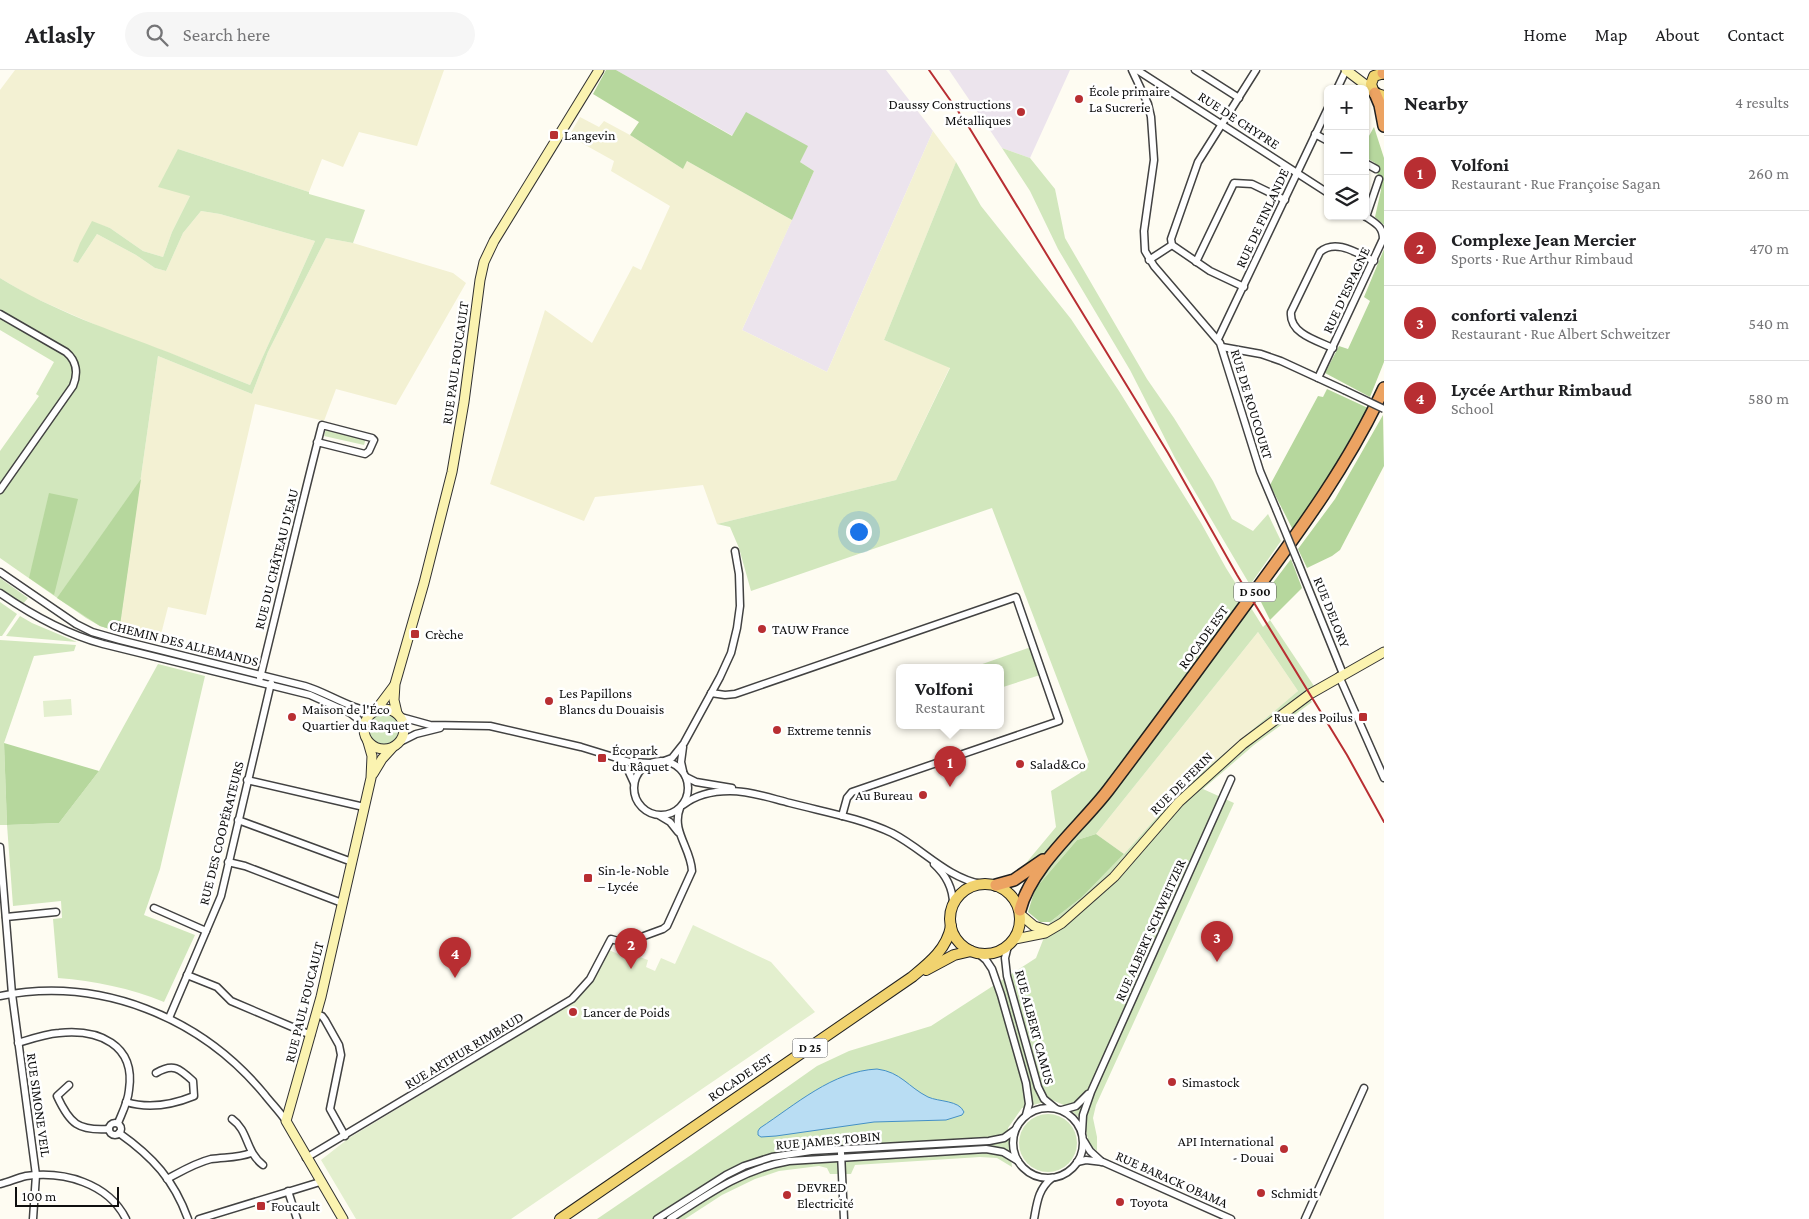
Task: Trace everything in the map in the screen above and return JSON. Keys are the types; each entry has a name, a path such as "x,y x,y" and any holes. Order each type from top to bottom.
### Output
{"highway":[{"path":"1377,93 1384,126"},
{"name":"ROCADE EST","path":"1020,912 1028,887 1063,842 1107,792 1301,528 1346,462 1384,388"},
{"name":"ROCADE EST","path":"996,885 1011,882 1023,875 1039,864 1063,842"}],"main road":[{"path":"1377,93 1372,78 1380,73"},
{"path":"981,884 996,885 1011,894 1020,912 1020,927 1011,942 994,953 975,952 959,943 951,926 950,915 953,904 963,891 972,886 981,884"},
{"name":"ROCADE EST","path":"912,978 943,946 951,926"},
{"name":"ROCADE EST","path":"560,1219 912,978 954,955 975,952"},
{"name":"ROCADE EST","path":"551,1219 585,1202"}],"street":[{"name":"RUE PAUL FOUCAULT","path":"399,715 394,700 396,684 448,492 462,417 484,262 494,241 598,70"},
{"name":"RUE DE ROUCOURT","path":"1132,70 1148,104 1151,117 1154,160 1143,240 1145,252 1149,260 1218,339 1222,347 1260,471 1297,560"},
{"name":"RUE DE CHYPRE","path":"1137,70 1324,190"},
{"path":"1195,70 1239,98"},
{"path":"1172,245 1172,236 1197,165 1256,70"},
{"path":"1339,85 1346,70 1377,93"},
{"name":"RUE DE FINLANDE","path":"1218,339 1324,116"},
{"path":"1315,134 1324,139"},
{"path":"1369,165 1376,169"},
{"path":"1369,206 1379,179"},
{"path":"1196,262 1234,183 1252,184 1285,200"},
{"name":"RUE D'ESPAGNE","path":"1318,378 1383,239 1382,231 1378,225 1369,219"},
{"path":"1149,260 1172,245"},
{"path":"1172,245 1210,271 1244,287"},
{"path":"1333,348 1300,332 1292,318 1291,312 1323,249 1340,246 1374,261"},
{"path":"0,314 66,352 73,359 76,373 73,386 0,490"},
{"path":"1222,347 1261,354 1290,364 1384,409"},
{"name":"RUE DU CHÂTEAU D'EAU","path":"260,679 317,442 322,425 374,440 369,451 365,454 317,442"},
{"path":"452,725 420,732 395,745 378,749 368,742 363,727 368,716 375,711 388,709 425,724 490,726 633,762 651,763 672,758 684,743 729,658 737,628 740,589 735,551"},
{"name":"RUE DELORY","path":"1297,560 1341,675 1384,778"},
{"name":"CHEMIN DES ALLEMANDS","path":"0,572 72,622 92,632 260,679"},
{"name":"CHEMIN DES ALLEMANDS","path":"0,593 39,617 89,640 260,679 312,688 360,709 375,711"},
{"path":"711,693 725,695 741,692 1016,597 1059,721 852,792 847,798 842,816"},
{"name":"RUE DE FERIN","path":"1011,942 1045,933 1067,919 1110,880 1172,809 1216,766 1284,711 1341,675 1384,652"},
{"name":"CHEMIN DES ALLEMANDS","path":"271,681 327,702 353,715 363,727"},
{"name":"RUE DES COOPÉRATEURS","path":"169,1018 219,900 271,681"},
{"name":"RUE PAUL FOUCAULT","path":"375,711 396,684"},
{"path":"395,745 404,731 399,715"},
{"name":"RUE PAUL FOUCAULT","path":"286,1122 311,1035 371,778 372,760 368,742"},
{"path":"681,838 677,823 689,789 681,762 684,743"},
{"name":"RUE PAUL FOUCAULT","path":"371,778 382,759 395,745"},
{"path":"610,755 626,767 634,783 634,794 638,802 647,812 670,822 681,838"},
{"path":"664,761 675,764 685,775 696,782 735,788 870,824 892,833 961,878 981,884"},
{"path":"634,783 642,769 651,763"},
{"name":"RUE ALBERT SCHWEITZER","path":"1083,1135 1084,1111 1091,1092 1231,779"},
{"path":"247,780 364,807"},
{"path":"655,815 668,814 694,797 706,793 728,791 750,793"},
{"path":"238,820 352,862"},
{"name":"RUE ARTHUR RIMBAUD","path":"306,1158 572,999 590,979 611,939 625,943 664,930 692,870 681,838"},
{"name":"RUE SIMONE VEIL","path":"0,847 12,994 36,1175 33,1219"},
{"path":"926,856 947,879 952,891 953,904"},
{"path":"228,862 245,866 342,903"},
{"path":"154,908 206,931"},
{"path":"6,917 56,912"},
{"path":"1020,912 1037,928 1052,929"},
{"name":"RUE ALBERT CAMUS","path":"1011,942 1005,958 1007,976 1038,1087 1046,1102 1059,1109"},
{"name":"RUE ALBERT CAMUS","path":"975,952 986,960 992,970 1001,995 1026,1083 1029,1104 1026,1115"},
{"path":"187,975 217,988 231,1001 311,1035"},
{"path":"0,996 54,991 92,994 130,1002 169,1018 195,1032 229,1057 254,1081 286,1122 343,1219"},
{"path":"316,1014 322,1016 325,1020 341,1052 341,1061 330,1109 345,1136"},
{"path":"18,1043 54,1033 67,1032 87,1034 109,1040 120,1050 129,1070 130,1082 126,1102 118,1123"},
{"path":"126,1102 140,1105 159,1105 194,1096 192,1081 178,1069 169,1067 156,1073"},
{"path":"69,1085 57,1096 68,1117 74,1123 84,1128 109,1129 113,1134 119,1133 147,1154 168,1179 178,1195 188,1219"},
{"path":"1305,1219 1364,1088"},
{"name":"RUE ALBERT SCHWEITZER","path":"1059,1109 1076,1106 1091,1092"},
{"path":"1040,1108 1059,1109 1075,1120 1083,1135 1082,1152 1078,1162 1065,1174 1052,1178 1034,1175 1018,1161 1013,1147 1015,1130 1026,1115 1040,1108"},
{"path":"232,1119 240,1127 251,1153 263,1165"},
{"path":"109,1129 112,1123 118,1123"},
{"path":"118,1123 121,1128 119,1133"},
{"name":"RUE JAMES TOBIN","path":"670,1219 724,1184 763,1167 841,1153 989,1142 1004,1138 1015,1130"},
{"name":"RUE BARACK OBAMA","path":"1083,1135 1090,1151 1103,1162 1231,1219"},
{"name":"RUE JAMES TOBIN","path":"657,1219 721,1178 751,1163 792,1153 991,1149 1003,1152 1018,1161"},
{"path":"168,1179 200,1162 251,1153"},
{"path":"841,1153 844,1219"},
{"name":"RUE BARACK OBAMA","path":"1078,1162 1086,1160 1103,1162"},
{"path":"0,1184 36,1175 64,1177 95,1188 114,1200 126,1219"},
{"path":"1034,1175 1038,1197 1034,1219"},
{"path":"1038,1197 1044,1186 1052,1178"},
{"path":"199,1219 320,1182"},
{"path":"288,1192 297,1219"}],"shaded area":[{"path":"15,70 444,70 417,146 359,132 343,167 322,159 309,192 178,149 190,196 172,232 163,257 143,251 110,228 92,222 78,263 97,234 136,255 155,268 166,271 183,233 201,211 220,214 315,241 250,385 114,333 30,296 0,278 0,90"},
{"path":"616,70 886,70 933,131 827,372 742,330 814,171 800,162 733,136"},
{"name":"Daussy Constructions Métalliques","path":"949,70 1070,70 1030,158 1002,148"},
{"path":"580,117 599,127 604,121 630,135 683,169 687,161 792,220 742,330 827,372 933,131 956,162 884,340 950,367 896,480 717,524 703,485 595,497 584,521 490,484 545,310 592,343 633,266 641,270 670,206 611,171 614,161 569,136"},
{"path":"326,238 353,243 453,273 466,283 396,405 336,389 324,421 255,404 206,615 168,607 159,642 119,632 158,356 252,394 268,352"},
{"path":"1258,632 1298,691 1182,789 1124,854 1096,834"}],"green space":[{"path":"606,70 616,70 732,136 746,112 808,146 800,162 814,171 792,220 687,161 683,169 630,135 639,122 593,94"},
{"path":"1374,127 1384,158 1384,225 1375,217 1381,190 1375,163 1369,159 1369,136"},
{"path":"1002,148 1030,158 1055,189 1065,238 1147,379 1213,481 1232,519 1253,531 1268,514 1281,541 1250,585 1175,458 1130,370 1058,249 1030,191"},
{"path":"178,149 309,192 309,194 365,210 353,243 326,238 268,352 252,394 158,356 119,632 100,626 86,618 0,558 0,451 39,396 36,394 54,362 0,330 0,278 40,300 82,319 250,385 315,241 220,214 201,211 183,233 166,271 155,268 136,255 97,234 78,263 73,261 92,221 110,228 143,251 163,257 172,232 190,196 158,187"},
{"path":"956,162 981,206 1071,319 1119,391 1263,627 1270,620 1314,686 1304,692 1312,702 1254,745 1203,789 1234,803 1096,1105 1093,1118 1097,1137 1097,1151 1089,1144 1084,1122 1066,1106 1052,1100 1022,1108 1008,1128 1012,1167 997,1158 980,1157 855,1165 851,1174 830,1174 827,1168 819,1166 779,1171 755,1179 722,1195 685,1219 597,1219 817,1066 849,1051 931,1026 1036,958 1050,922 1082,897 1124,854 1182,789 1298,691 1258,632 1096,834 1077,840 1035,889 1021,869 1056,827 1051,791 1080,773 1089,762 992,508 751,591 739,548 730,527 717,524 896,480 950,368 884,340"},
{"path":"1384,249 1384,362 1370,397 1325,373 1339,346 1348,349 1370,301 1364,297"},
{"path":"1327,389 1368,408 1335,465 1293,530 1270,485 1318,396 1323,397"},
{"path":"1383,415 1384,466 1340,550 1307,568 1298,549 1335,499"},
{"path":"326,429 366,438 364,445 324,436"},
{"path":"141,479 119,632 100,626 57,598"},
{"path":"49,493 78,499 54,595 29,578"},
{"path":"1291,559 1302,588 1270,620 1260,600"},
{"path":"0,578 28,598 22,605 0,590"},
{"path":"0,602 17,614 2,636 0,636"},
{"path":"20,616 32,623 77,642 6,636"},
{"path":"0,640 76,645 74,651 34,656 4,743 7,825 0,825"},
{"path":"1031,647 1040,675 1004,687 1004,664 982,664"},
{"path":"158,664 205,676 160,869 144,915 195,935 164,1002 112,986 58,978 53,919 62,918 61,901 13,906 7,825 59,823 99,771"},
{"path":"71,699 72,715 44,717 43,701"},
{"path":"384,713 395,718 400,729 395,740 384,745 373,740 368,729 373,718"},
{"path":"4,743 99,771 59,823 7,825"},
{"path":"1096,834 1124,854 1082,897 1050,922 1040,922 1028,912 1035,889 1077,840"},
{"path":"693,925 771,962 815,1012 511,1219 356,1219 321,1160 349,1138 571,1004 593,979 609,950 634,961 637,956 648,960 646,967 655,971 661,958 675,964"},
{"path":"1048,1114 1059,1116 1072,1127 1077,1143 1075,1154 1064,1167 1048,1172 1037,1170 1024,1159 1019,1143 1021,1132 1032,1119"}],"water":[{"path":"877,1069 892,1073 932,1099 958,1105 964,1112 962,1115 946,1120 874,1122 776,1136 761,1137 758,1135 760,1128 830,1082 861,1071"}],"railway":[{"path":"929,70 967,124 1168,453 1237,575 1347,755 1384,822"}],"place":[{"name":"École primaire La Sucrerie","path":"1079,99"},
{"name":"Daussy Constructions Métalliques","path":"1021,112"},
{"name":"Langevin","path":"554,135"},
{"name":"TAUW France","path":"762,629"},
{"name":"Crèche","path":"415,634"},
{"name":"Les Papillons Blancs du Douaisis","path":"549,701"},
{"name":"Maison de l'Éco Quartier du Raquet","path":"292,717"},
{"name":"Rue des Poilus","path":"1363,717"},
{"name":"Extreme tennis","path":"777,730"},
{"name":"Écopark du Râquet","path":"602,758"},
{"name":"Salad&Co","path":"1020,764"},
{"name":"Volfoni","path":"950,787"},
{"name":"Au Bureau","path":"923,795"},
{"name":"Sin-le-Noble – Lycée","path":"588,878"},
{"name":"conforti valenzi","path":"1217,962"},
{"name":"Complexe Jean Mercier","path":"631,969"},
{"name":"Lycée Arthur Rimbaud","path":"455,978"},
{"name":"Lancer de Poids","path":"573,1012"},
{"name":"Simastock","path":"1172,1082"},
{"name":"API International - Douai","path":"1284,1149"},
{"name":"Schmidt","path":"1261,1193"},
{"name":"DEVRED Electricité","path":"787,1195"},
{"name":"Toyota","path":"1120,1202"},
{"name":"Foucault","path":"261,1206"}]}
